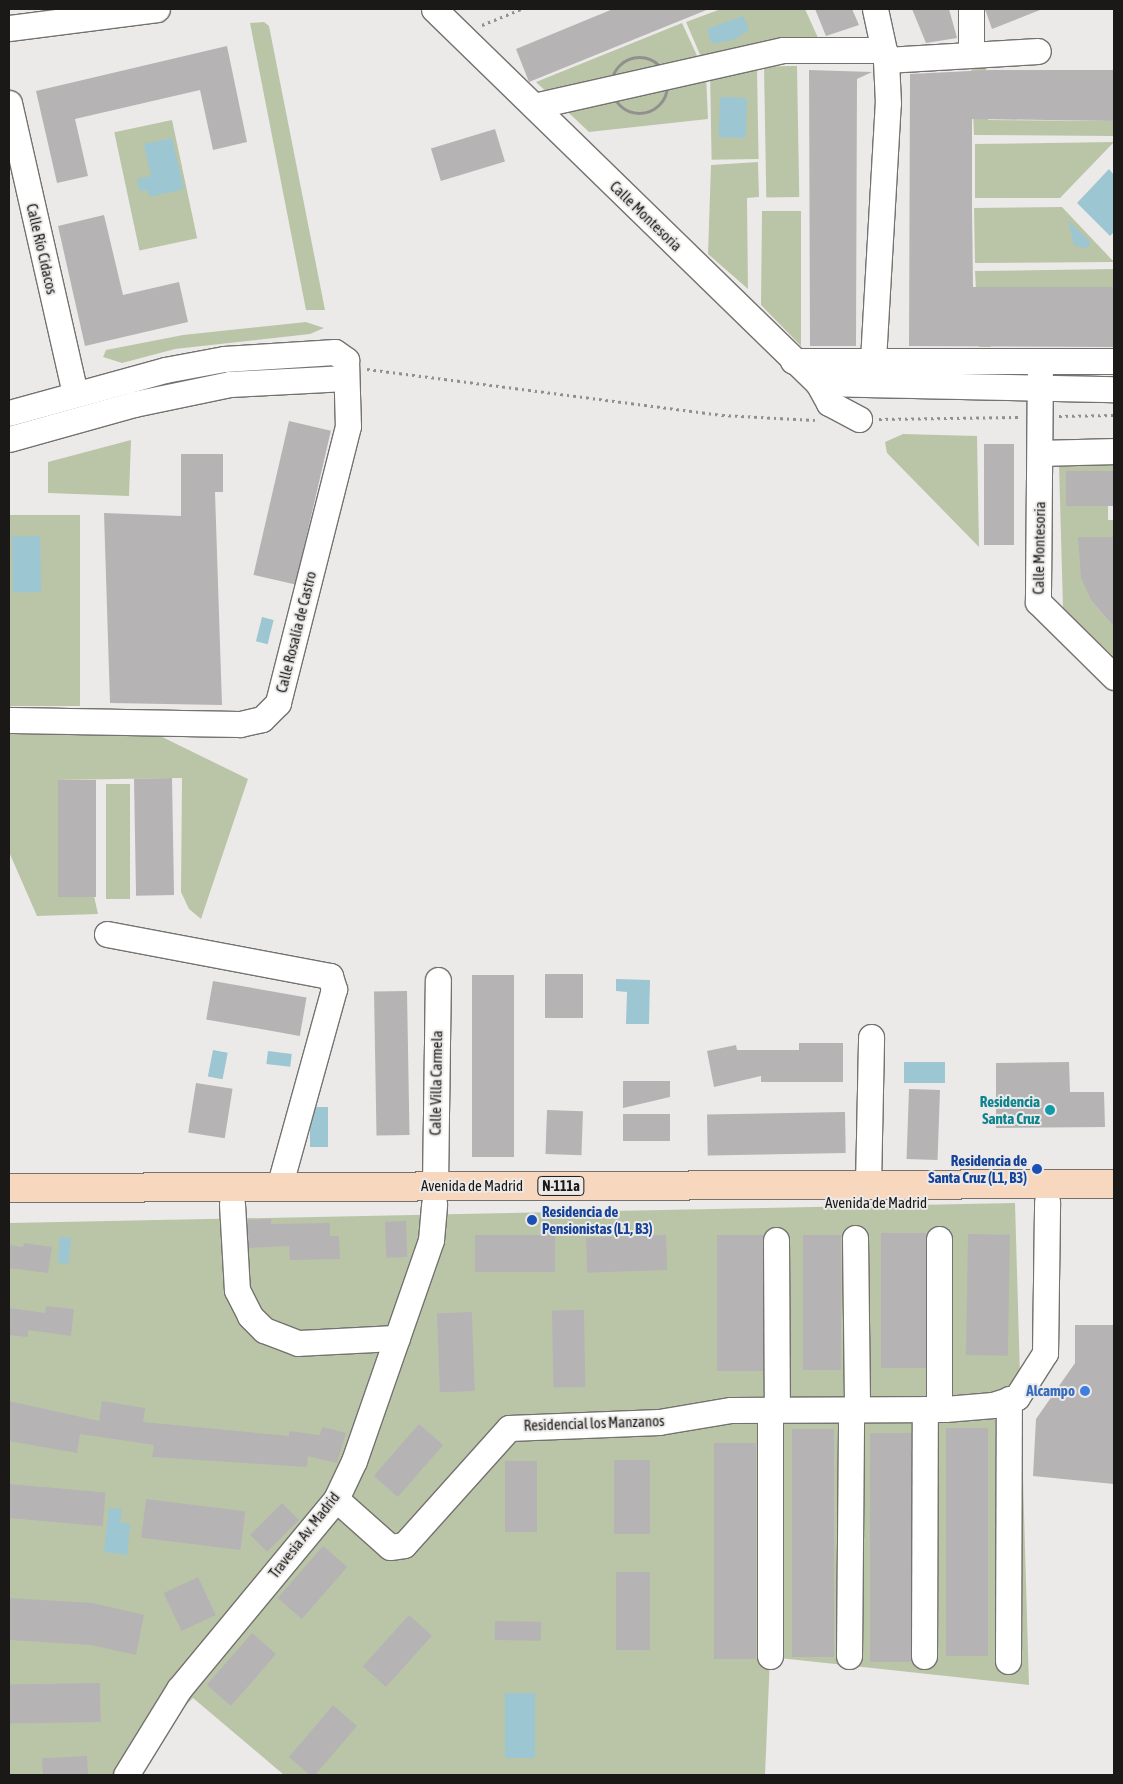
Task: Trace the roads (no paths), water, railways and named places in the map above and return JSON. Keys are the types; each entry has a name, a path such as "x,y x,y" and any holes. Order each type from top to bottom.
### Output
{"main road":[{"name":"Avenida de Madrid","path":"9,1205 232,1204 434,1195 868,1185 1114,1184"},
{"name":"Avenida de Madrid","path":"9,1188 280,1187 434,1195 1114,1202"}],"street":[{"path":"9,28 157,9"},
{"name":"Calle Montesoria","path":"434,9 818,383 829,403 858,419"},
{"path":"873,360 888,104 885,55 875,9"},
{"path":"971,9 971,53"},
{"path":"534,106 783,50 885,55 1038,51"},
{"name":"Calle Río Cidacos","path":"9,103 75,394"},
{"path":"9,413 165,370 274,353 335,352 346,360 346,372 222,385 134,404 9,439"},
{"path":"793,360 1114,361"},
{"name":"Calle Montesoria","path":"1040,362 1038,602 1114,677"},
{"name":"Calle Rosalía de Castro","path":"9,720 240,724 262,719 278,703 348,426 346,372"},
{"path":"818,383 1040,390 1114,389"},
{"path":"1040,452 1114,451"},
{"path":"107,934 330,976 334,989 280,1187"},
{"name":"Calle Villa Carmela","path":"434,1195 438,980"},
{"path":"868,1185 872,1037"},
{"name":"Travesia Av. Madrid","path":"126,1775 179,1688 336,1499 397,1338 431,1240 434,1195"},
{"path":"1008,1662 1009,1400 1034,1376 1045,1353 1047,1202"},
{"path":"232,1204 237,1290 250,1316 264,1330 298,1343 397,1338"},
{"path":"849,1656 855,1238"},
{"path":"924,1656 939,1239"},
{"path":"770,1656 776,1240"},
{"name":"Residencial los Manzanos","path":"336,1499 390,1547 404,1545 509,1428 659,1422 731,1410 932,1409 993,1405 1009,1400"}],"water":[{"path":"743,16 749,30 733,40 712,44 707,29"},
{"path":"720,97 747,98 746,138 719,137"},
{"path":"172,138 184,189 149,197 148,190 140,191 137,179 151,176 144,144"},
{"path":"1109,169 1114,175 1114,232 1110,236 1077,203"},
{"path":"1068,220 1091,243 1087,248 1074,245"},
{"path":"12,536 40,536 41,592 13,592"},
{"path":"262,617 274,620 268,644 256,641"},
{"path":"616,979 650,980 649,1024 626,1024 627,992 616,991"},
{"path":"213,1050 228,1053 223,1079 208,1077"},
{"path":"268,1051 292,1054 290,1067 266,1064"},
{"path":"904,1062 945,1062 945,1083 904,1083"},
{"path":"310,1107 328,1107 328,1147 310,1147"},
{"path":"60,1237 71,1238 69,1264 58,1263"},
{"path":"109,1508 122,1509 120,1522 130,1524 127,1555 104,1552"},
{"path":"505,1693 535,1693 535,1758 505,1758"}],"place":[{"name":"Residencia Santa Cruz","path":"1050,1110"},
{"name":"Residencia de Santa Cruz (L1, B3)","path":"1037,1169"},
{"name":"Residencia de Pensionistas (L1, B3)","path":"532,1220"},
{"name":"Alcampo","path":"1085,1391"}]}
